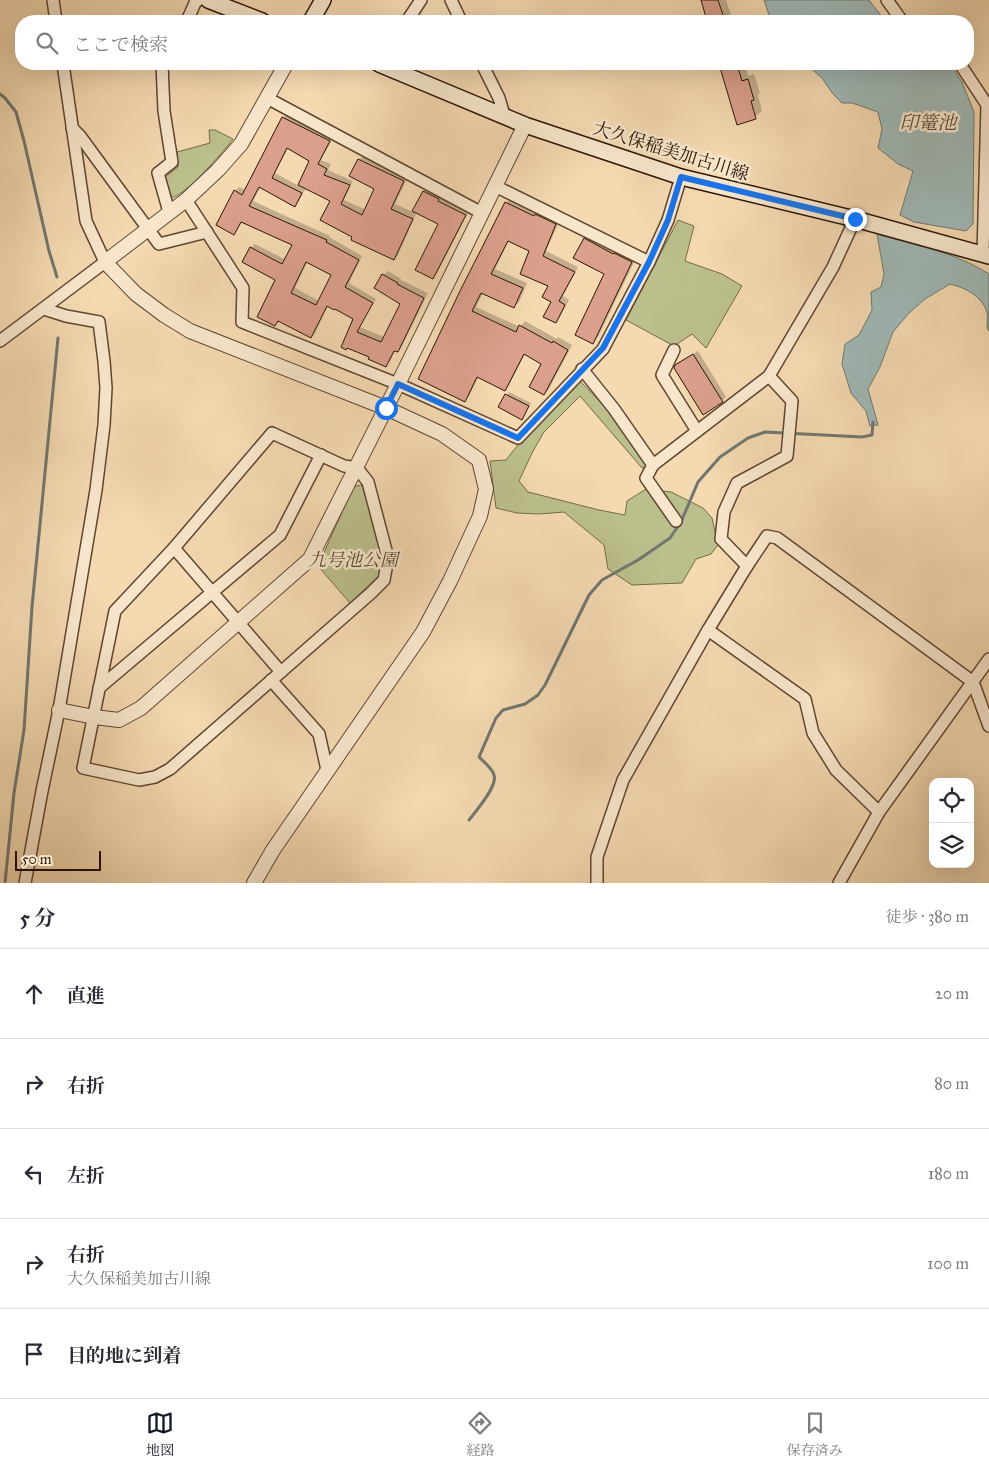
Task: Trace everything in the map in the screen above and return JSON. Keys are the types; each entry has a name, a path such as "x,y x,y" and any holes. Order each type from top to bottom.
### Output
{"main road":[{"path":"208,0 247,15"},
{"path":"314,15 323,0"},
{"name":"大久保稲美加古川線","path":"394,70 525,125 681,177 855,219 986,255"}],"street":[{"path":"52,0 55,15"},
{"path":"190,15 198,0"},
{"path":"411,15 421,0"},
{"path":"451,0 458,15"},
{"path":"887,0 898,15"},
{"path":"63,70 86,221 105,262 136,294 190,331 386,408 442,434 479,460 486,489 480,516 450,581 423,632 272,850 254,883"},
{"path":"162,70 164,111 172,162 158,173 169,212"},
{"path":"0,341 186,200 218,170 241,144 283,70"},
{"path":"485,70 504,115"},
{"path":"964,70 986,106 986,255"},
{"path":"267,98 482,213"},
{"path":"59,710 119,720 141,708 310,559 357,468 525,125"},
{"path":"72,128 80,136 159,244 207,232"},
{"path":"186,200 243,288 242,322 398,384 518,438 603,348 649,262 668,220 681,177"},
{"path":"495,186 649,262"},
{"path":"676,521 646,478 653,465 769,376 834,267 855,219"},
{"path":"25,883 59,710 96,490 104,425 106,388 99,322 66,316 44,309"},
{"path":"674,350 662,375 697,431"},
{"path":"582,370 614,409 653,465"},
{"path":"747,566 721,538 724,512 737,483 787,456 792,401 769,376"},
{"path":"272,433 344,466 357,468 368,482 388,558 384,580 372,593 170,769 155,777 138,780 83,768 115,611 174,548 272,433"},
{"path":"99,688 280,535 321,455"},
{"path":"597,883 597,857 622,780 708,630 767,536 777,538 972,682 989,726"},
{"path":"174,548 280,672"},
{"path":"708,630 805,699 812,733 836,770 879,812"},
{"path":"840,883 879,812 989,659"},
{"path":"271,680 319,734 327,770"}],"green space":[{"path":"209,130 215,130 233,139 194,182 177,196 170,198 164,185 165,177 178,167 177,152 210,143"},
{"path":"678,220 694,226 685,261 722,274 742,286 706,348 692,334 674,346 626,320"},
{"path":"578,379 626,432 642,455 647,467 642,468 580,396 544,432 519,481 528,492 625,515 627,501 646,489 671,492 703,508 712,518 718,545 711,554 696,559 682,583 632,585 608,569 604,545 564,512 517,513 496,508 490,461 506,460"},
{"name":"九号池公園","path":"362,485 383,559 380,575 350,603 318,566 352,490 356,486"}],"water":[{"path":"764,0 869,0 880,15 769,15"},
{"name":"印篭池","path":"813,70 954,70 962,82 974,112 973,224 966,231 914,222 900,215 913,171 898,164 878,148 882,129 878,112 852,103 842,103 822,78"},
{"path":"877,234 949,255 976,266 989,274 989,331 987,328 985,306 967,290 950,284 925,299 909,313 893,332 880,367 868,389 878,425 870,426 866,411 851,393 842,364 845,344 859,335 872,310 871,292 881,287 884,274"}],"building":[{"path":"701,0 718,0 723,15 705,15"},
{"path":"721,70 739,70 742,81 748,79 754,100 751,101 756,119 737,125"},
{"path":"282,117 330,141 318,164 327,169 324,175 350,185 341,204 362,215 374,189 349,176 358,159 404,181 391,209 413,219 394,260 351,240 352,237 320,220 330,201 298,185 309,161 287,148 272,178 302,193 295,207 259,187 249,206 327,240 326,242 359,260 345,287 373,303 357,332 381,342 400,304 374,288 382,274 424,298 398,352 394,351 386,367 368,359 369,357 341,347 353,319 335,309 327,306 311,338 278,321 275,326 257,317 275,280 242,262 250,247 282,264 292,245 241,222 234,235 216,225 234,190 242,195","holes":["306,262 331,275 316,305 291,293"]},
{"path":"423,191 466,215 433,279 415,270 438,224 412,211"},
{"path":"505,202 556,224 543,256 575,272 559,301 565,305 556,323 543,317 551,302 542,297 548,286 520,274 529,251 508,241 491,274 523,288 514,308 481,293 472,311 516,332 519,325 568,350 544,395 529,387 541,364 524,354 505,391 477,377 465,402 418,379"},
{"path":"584,238 632,262 593,344 575,335 604,274 573,258"},
{"path":"693,354 723,402 703,415 674,368 675,365"},
{"path":"505,394 529,406 522,420 498,407"}],"waterway":[{"path":"0,94 16,112 57,277"},
{"path":"5,883 14,793 24,730 32,607 58,338"},
{"path":"469,820 486,798 493,785 494,775 492,770 479,757 496,718 503,710 525,704 538,695 545,685 589,595 602,580 638,560 670,538 681,522 698,482 720,457 748,438 765,432 862,437 872,435 873,422"}],"route":[{"path":"386,408 398,384 518,438 603,348 649,262 668,220 681,177 855,219"}]}
